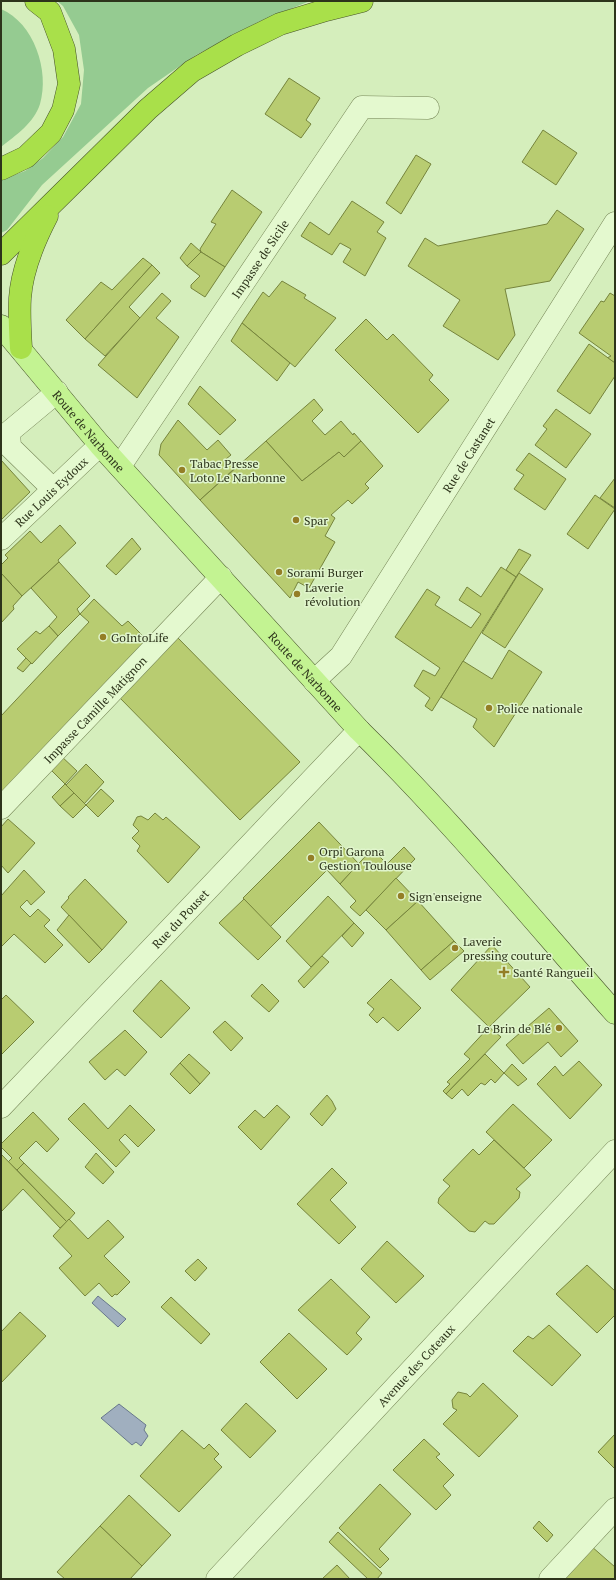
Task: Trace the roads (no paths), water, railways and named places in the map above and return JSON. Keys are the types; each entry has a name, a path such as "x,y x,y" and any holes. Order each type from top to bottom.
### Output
{"highway":[{"path":"1,169 26,157 51,133 63,110 69,84 64,49 50,12 36,1"},
{"path":"1,254 148,109 192,71 237,45 280,24 362,1"},
{"path":"21,348 20,297 26,266 38,232 56,199"}],"main road":[{"name":"Route de Narbonne","path":"1,326 100,444 314,681 450,826 615,1013"}],"street":[{"name":"Impasse de Sicile","path":"120,466 362,108 428,108"},
{"name":"Rue de Castanet","path":"314,681 341,656 615,223"},
{"path":"53,489 10,447 9,432 57,392"},
{"name":"Rue Louis Eydoux","path":"1,539 100,444"},
{"name":"Impasse Camille Matignon","path":"1,808 221,577"},
{"name":"Rue du Pouset","path":"1,1107 359,730"},
{"name":"Avenue des Coteaux","path":"218,1579 615,1151"},
{"path":"550,1579 615,1510"}],"water":[{"path":"98,1296 126,1319 118,1327 92,1303"},
{"path":"119,1404 146,1425 144,1430 148,1436 141,1446 136,1442 132,1445 101,1418"}],"place":[{"name":"Tabac Presse Loto Le Narbonne","path":"182,470"},
{"name":"Spar","path":"296,520"},
{"name":"Sorami Burger","path":"279,572"},
{"name":"Laverie révolution","path":"297,594"},
{"name":"GoIntoLife","path":"103,637"},
{"name":"Police nationale","path":"489,708"},
{"name":"Orpi Garona Gestion Toulouse","path":"311,858"},
{"name":"Sign'enseigne","path":"401,896"},
{"name":"Laverie pressing couture","path":"455,948"},
{"name":"Santé Rangueil","path":"504,972"},
{"name":"Le Brin de Blé","path":"559,1028"}]}
